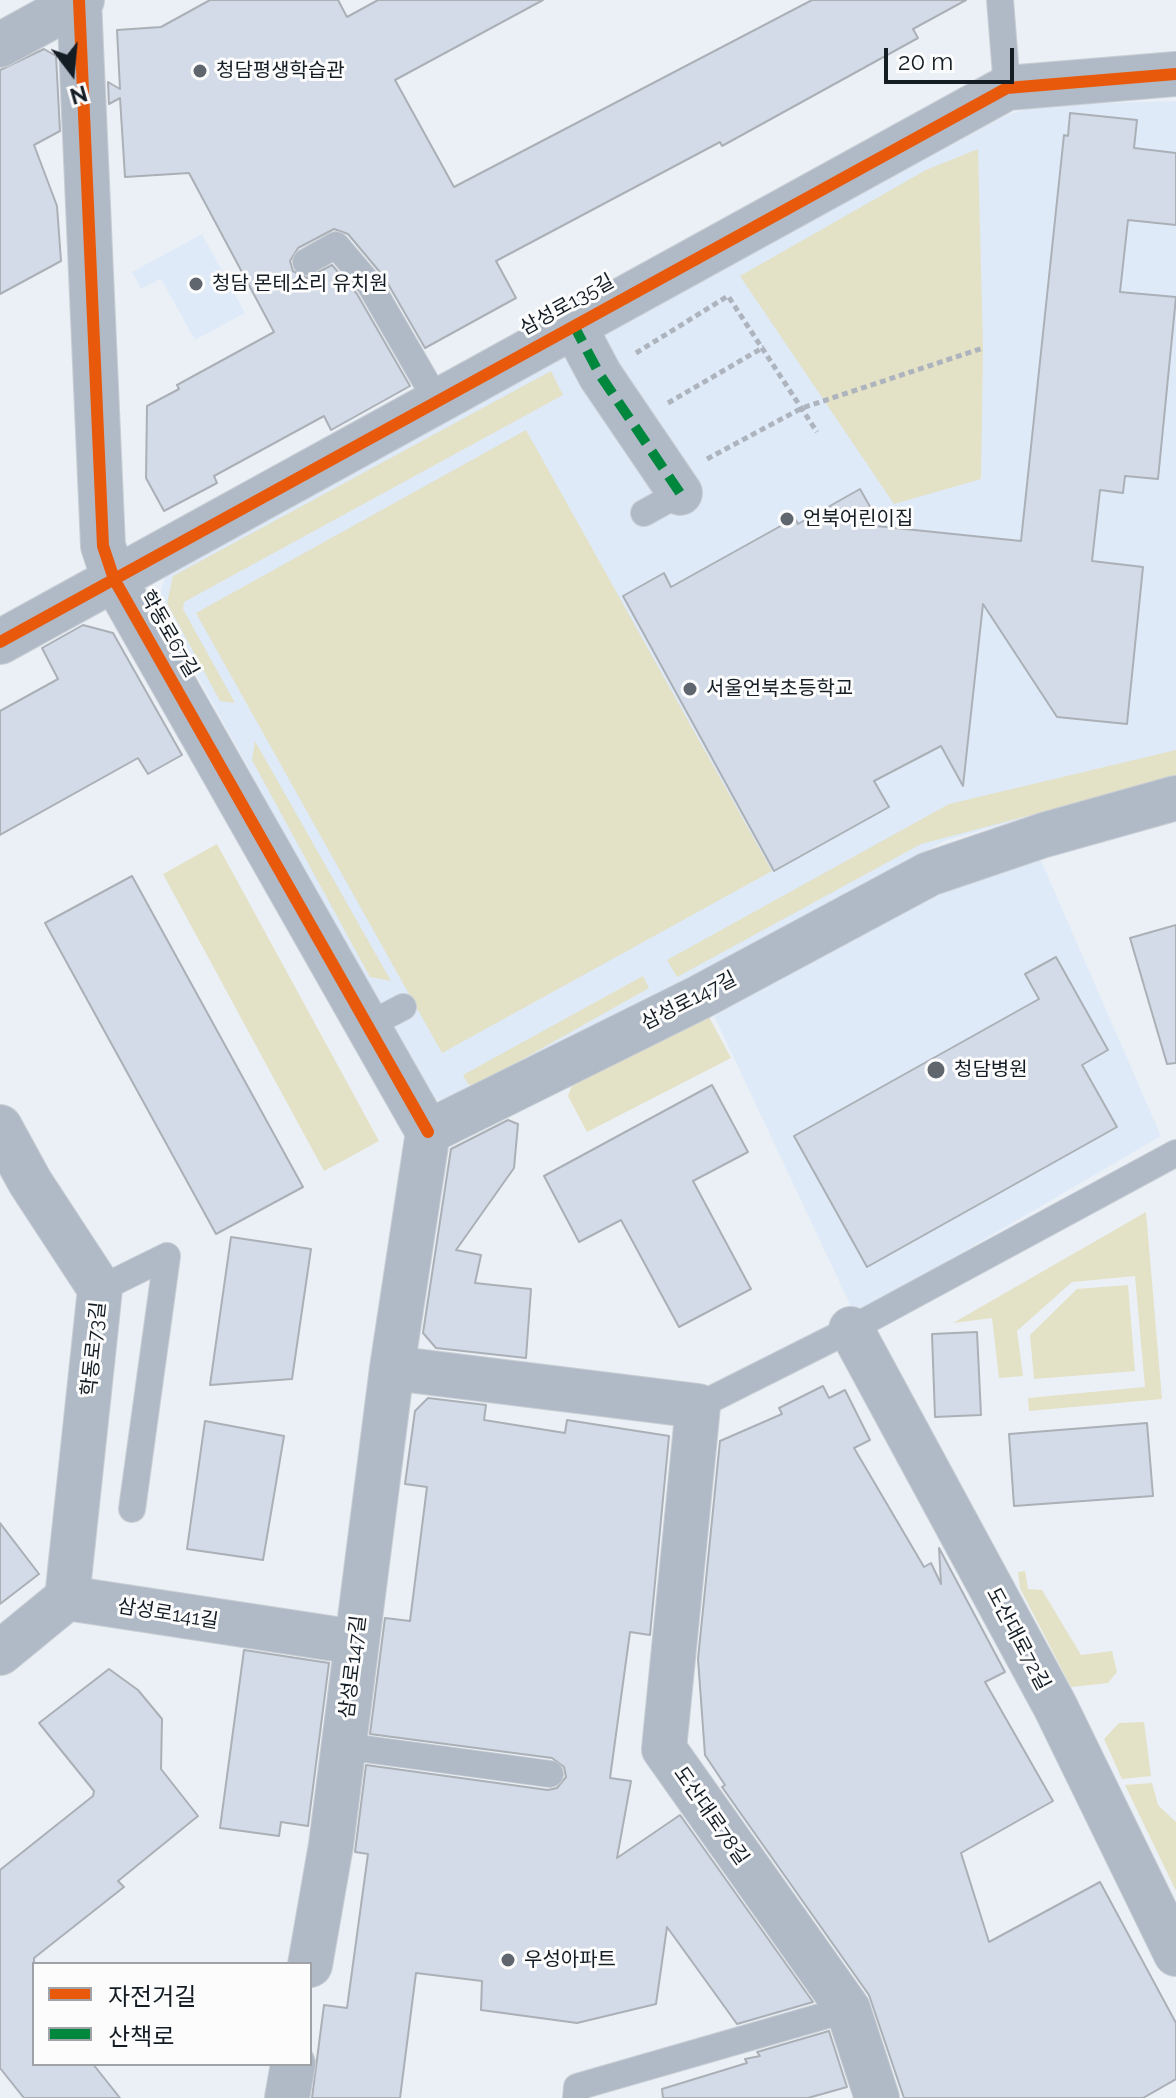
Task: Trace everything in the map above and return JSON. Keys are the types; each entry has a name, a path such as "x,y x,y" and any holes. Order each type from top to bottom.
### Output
{"street":[{"path":"0,45 80,1"},
{"name":"학동로67길","path":"80,1 103,546 114,579 386,1016 428,1132"},
{"name":"삼성로135길","path":"0,642 573,324 1007,88 1176,74"},
{"path":"573,324 600,375 635,422 665,495"},
{"name":"삼성로147길","path":"311,1962 331,1845 392,1368 428,1132 700,997 929,874 1044,835 1176,798"},
{"name":"학동로73길","path":"0,1127 30,1182 100,1289 67,1598"},
{"name":"도산대로72길","path":"851,1329 1055,1706 1176,1954"},
{"path":"392,1368 698,1406"},
{"name":"도산대로78길","path":"698,1406 664,1749 848,2009 877,2098"},
{"path":"0,1653 67,1598"},
{"name":"삼성로141길","path":"67,1598 355,1642"},
{"path":"287,2098 293,2066"}],"lane":[{"path":"1000,0 1007,88"},
{"path":"306,262 336,245 370,285 437,401"},
{"path":"573,324 665,495"},
{"path":"698,1406 851,1329 1176,1153"},
{"path":"100,1289 167,1256 132,1509"},
{"path":"343,1746 550,1774"},
{"path":"576,2098 577,2087 848,2009"}],"path":[{"path":"600,375 728,296 817,432"},
{"path":"635,422 764,347"},
{"path":"665,495 802,408 983,348"}],"shaded area":[{"name":"서울언북초등학교","path":"1176,101 1176,775 944,841 460,1106 429,1097 157,602 167,572 1007,115 1039,105"},
{"path":"978,149 983,348 981,479 894,504 740,276 926,170"},
{"name":"청담 몬테소리 유치원","path":"202,234 245,313 195,340 161,279 141,289 132,272"},
{"path":"551,371 563,395 184,602 183,609 235,703 220,701 167,603 173,576"},
{"path":"526,430 772,871 442,1053 196,613"},
{"path":"255,741 391,981 370,977 252,760"},
{"path":"1176,750 1176,777 921,844 677,977 667,960 949,804"},
{"path":"217,844 379,1141 324,1171 163,874"},
{"name":"청담병원","path":"1036,849 1161,1136 855,1315 708,1003 904,896"},
{"path":"643,976 649,988 475,1086 468,1084 463,1075"},
{"path":"709,1017 731,1058 587,1132 568,1096 573,1083"},
{"path":"1146,1212 1162,1399 1029,1411 1028,1398 1145,1387 1135,1276 1072,1282 1017,1331 1023,1376 999,1378 992,1318 953,1323"},
{"path":"1128,1285 1135,1371 1034,1379 1030,1335 1077,1289"},
{"path":"1025,1571 1028,1589 1042,1590 1081,1655 1112,1651 1117,1672 1108,1683 1071,1687 1020,1588 1018,1572"},
{"path":"1144,1722 1151,1776 1122,1779 1104,1739 1119,1723"},
{"path":"1152,1783 1158,1805 1176,1822 1176,1891 1125,1785"}],"building":[{"path":"210,0 338,0 347,17 378,0 543,0 395,80 454,187 812,0 966,0 913,29 918,38 722,146 720,142 496,261 516,298 425,348 384,277 348,234 334,229 298,248 290,261 293,271 307,278 332,265 357,294 410,386 331,430 324,416 214,476 217,483 164,511 146,478 147,406 179,389 177,385 274,332 189,173 125,177 120,98 109,104 108,82 120,89 117,30 161,27"},
{"path":"44,49 56,56 60,131 34,145 57,206 61,261 0,294 0,70"},
{"path":"1070,113 1137,120 1134,148 1176,153 1176,225 1128,220 1120,292 1176,297 1158,479 1125,476 1123,493 1100,490 1092,561 1143,567 1127,724 1057,717 983,604 963,786 941,746 874,781 889,807 774,871 623,596 664,573 671,587 795,518 798,524 860,489 877,519 876,526 1021,541 1064,135 1068,136"},
{"path":"83,625 113,633 182,755 148,774 138,758 0,835 0,711 58,679 42,648"},
{"path":"132,876 303,1187 216,1234 45,923"},
{"path":"1176,925 1176,1063 1167,1064 1130,938"},
{"path":"1056,957 1108,1050 1082,1065 1117,1127 867,1267 794,1136 1039,999 1025,974"},
{"path":"712,1085 748,1152 693,1181 751,1289 679,1327 621,1220 579,1242 544,1176"},
{"path":"508,1120 518,1124 514,1168 456,1250 481,1255 475,1283 531,1289 526,1358 436,1348 423,1333 451,1149"},
{"path":"231,1237 311,1249 292,1379 210,1385"},
{"path":"977,1332 981,1415 935,1417 932,1334"},
{"path":"823,1386 829,1398 845,1390 870,1440 854,1448 924,1567 931,1563 941,1584 939,1548 1005,1672 985,1682 1053,1801 961,1853 989,1942 1100,1882 1176,2023 1176,2079 1143,2098 904,2098 869,1995 722,1787 725,1785 705,1755 698,1659 720,1441 782,1414 779,1408"},
{"path":"428,1398 486,1405 484,1420 565,1433 567,1420 669,1436 650,1635 630,1632 610,1778 631,1781 617,1858 680,1815 813,2002 737,2024 667,1927 656,2004 577,2023 481,2010 482,1981 416,1973 400,2098 312,2098 324,2005 347,2008 368,1854 355,1852 366,1765 548,1790 557,1788 566,1777 564,1767 552,1758 370,1734 385,1618 410,1621 427,1487 405,1484 415,1411"},
{"path":"205,1421 284,1436 263,1560 187,1549"},
{"path":"1147,1423 1153,1496 1014,1506 1009,1434"},
{"path":"0,1523 39,1574 0,1604"},
{"path":"244,1650 329,1663 308,1826 281,1822 279,1836 220,1828"},
{"path":"109,1669 138,1690 162,1719 161,1769 198,1816 118,1881 124,1887 32,1962 32,2066 95,2066 120,2098 24,2098 0,2068 0,1870 93,1796 94,1791 39,1723"},
{"path":"829,2031 847,2087 808,2098 663,2098 662,2089 747,2063 745,2059 760,2056 757,2052"}],"marked path":[{"path":"573,324 600,375 680,493"}],"cycle path":[{"path":"79,0 103,546 114,579 428,1132"},
{"path":"0,642 1007,88 1176,74"}],"place":[{"name":"청담평생학습관","path":"200,71"},
{"name":"청담 몬테소리 유치원","path":"196,284"},
{"name":"언북어린이집","path":"787,519"},
{"name":"서울언북초등학교","path":"690,689"},
{"name":"청담병원","path":"936,1070"},
{"name":"우성아파트","path":"508,1960"}]}
